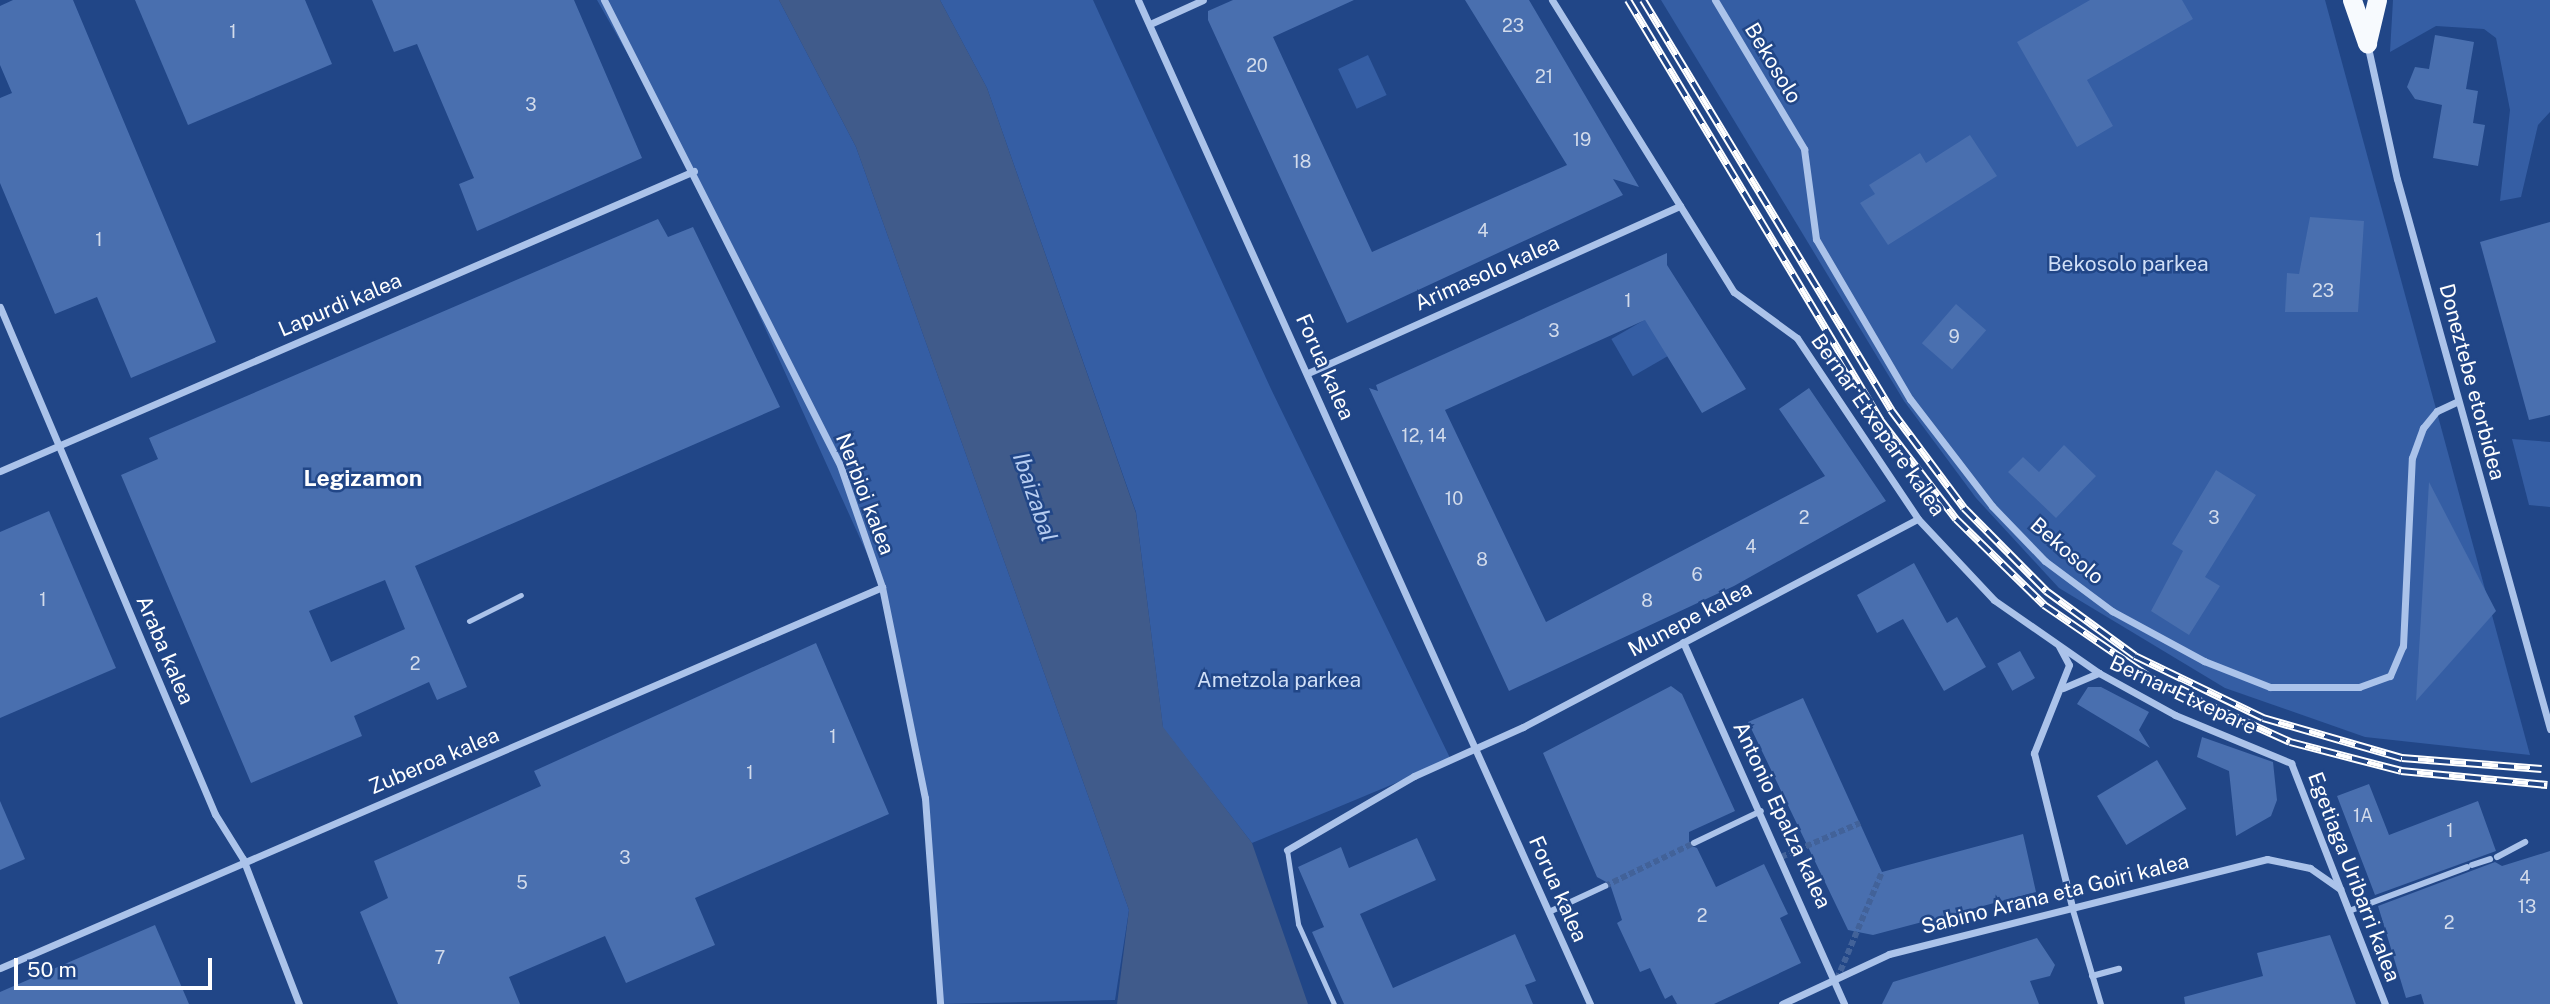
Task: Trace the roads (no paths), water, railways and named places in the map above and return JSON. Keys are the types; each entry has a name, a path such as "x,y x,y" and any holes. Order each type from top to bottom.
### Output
{"highway":[{"path":"2352,0 2367,43"},
{"path":"2367,43 2377,0"}],"street":[{"name":"Nerbioi kalea","path":"604,0 694,171 839,465 881,587 925,798 940,1004"},
{"name":"Forua kalea","path":"1138,0 1590,1004"},
{"path":"1150,24 1203,0"},
{"name":"Bernar Etxepare kalea","path":"1552,0 1734,292 1797,338 1918,519 1994,600 2099,673"},
{"name":"Bekosolo","path":"1715,0 1804,149 1816,239 1910,399 1992,506 2045,561 2112,611 2193,655 2270,687 2359,687 2390,676 2403,646 2412,458 2423,428 2437,411 2459,401"},
{"name":"Doneztebe etorbidea","path":"2367,43 2459,401 2550,729"},
{"name":"Lapurdi kalea","path":"0,471 694,171"},
{"name":"Arimasolo kalea","path":"1308,373 1680,206"},
{"name":"Araba kalea","path":"0,307 215,814 243,859 299,1004"},
{"name":"Munepe kalea","path":"1477,750 1918,519"},
{"name":"Zuberoa kalea","path":"0,968 243,859 881,587"},
{"name":"Antonio Epalza kalea","path":"1683,642 1837,979 1844,1004"},
{"path":"2057,642 2069,665 2063,688 2043,719 2034,753 2072,907 2101,1004"},
{"name":"Bernar Etxepare","path":"2063,688 2099,673 2175,715 2291,763"},
{"path":"1287,850 1414,776 1477,750"},
{"name":"Egetiaga Uribarri kalea","path":"2291,763 2385,1004"},
{"path":"1694,843 1761,811"},
{"path":"2349,911 2493,858 2525,842"},
{"name":"Sabino Arana eta Goiri kalea","path":"1782,1004 1889,954 2267,859 2310,868 2340,889"},
{"path":"1549,912 1605,886"},
{"path":"2092,976 2119,968"}],"lane":[{"path":"469,621 521,596"},
{"path":"1287,850 1297,924 1335,1004"}],"water":[{"name":"Ibaizabal","path":"779,0 940,0 987,88 1136,513 1163,727 1252,843 1308,1004 1117,1004 1129,910 856,147"}],"tunnel":[{"path":"1781,857 1860,823"},
{"path":"1605,886 1694,843"},
{"path":"1837,979 1882,872"}],"railway":[{"path":"1628,0 1880,420 1956,519 2044,605 2155,681 2290,742 2401,771 2547,785"},
{"path":"1643,0 1891,410 1964,508 2046,591 2135,656 2263,718 2402,758 2542,769"}],"district":[{"name":"Legizamon","path":"363,478"}],"park label":[{"name":"Bekosolo parkea","path":"2128,264"},
{"name":"Ametzola parkea","path":"1279,680"}]}
